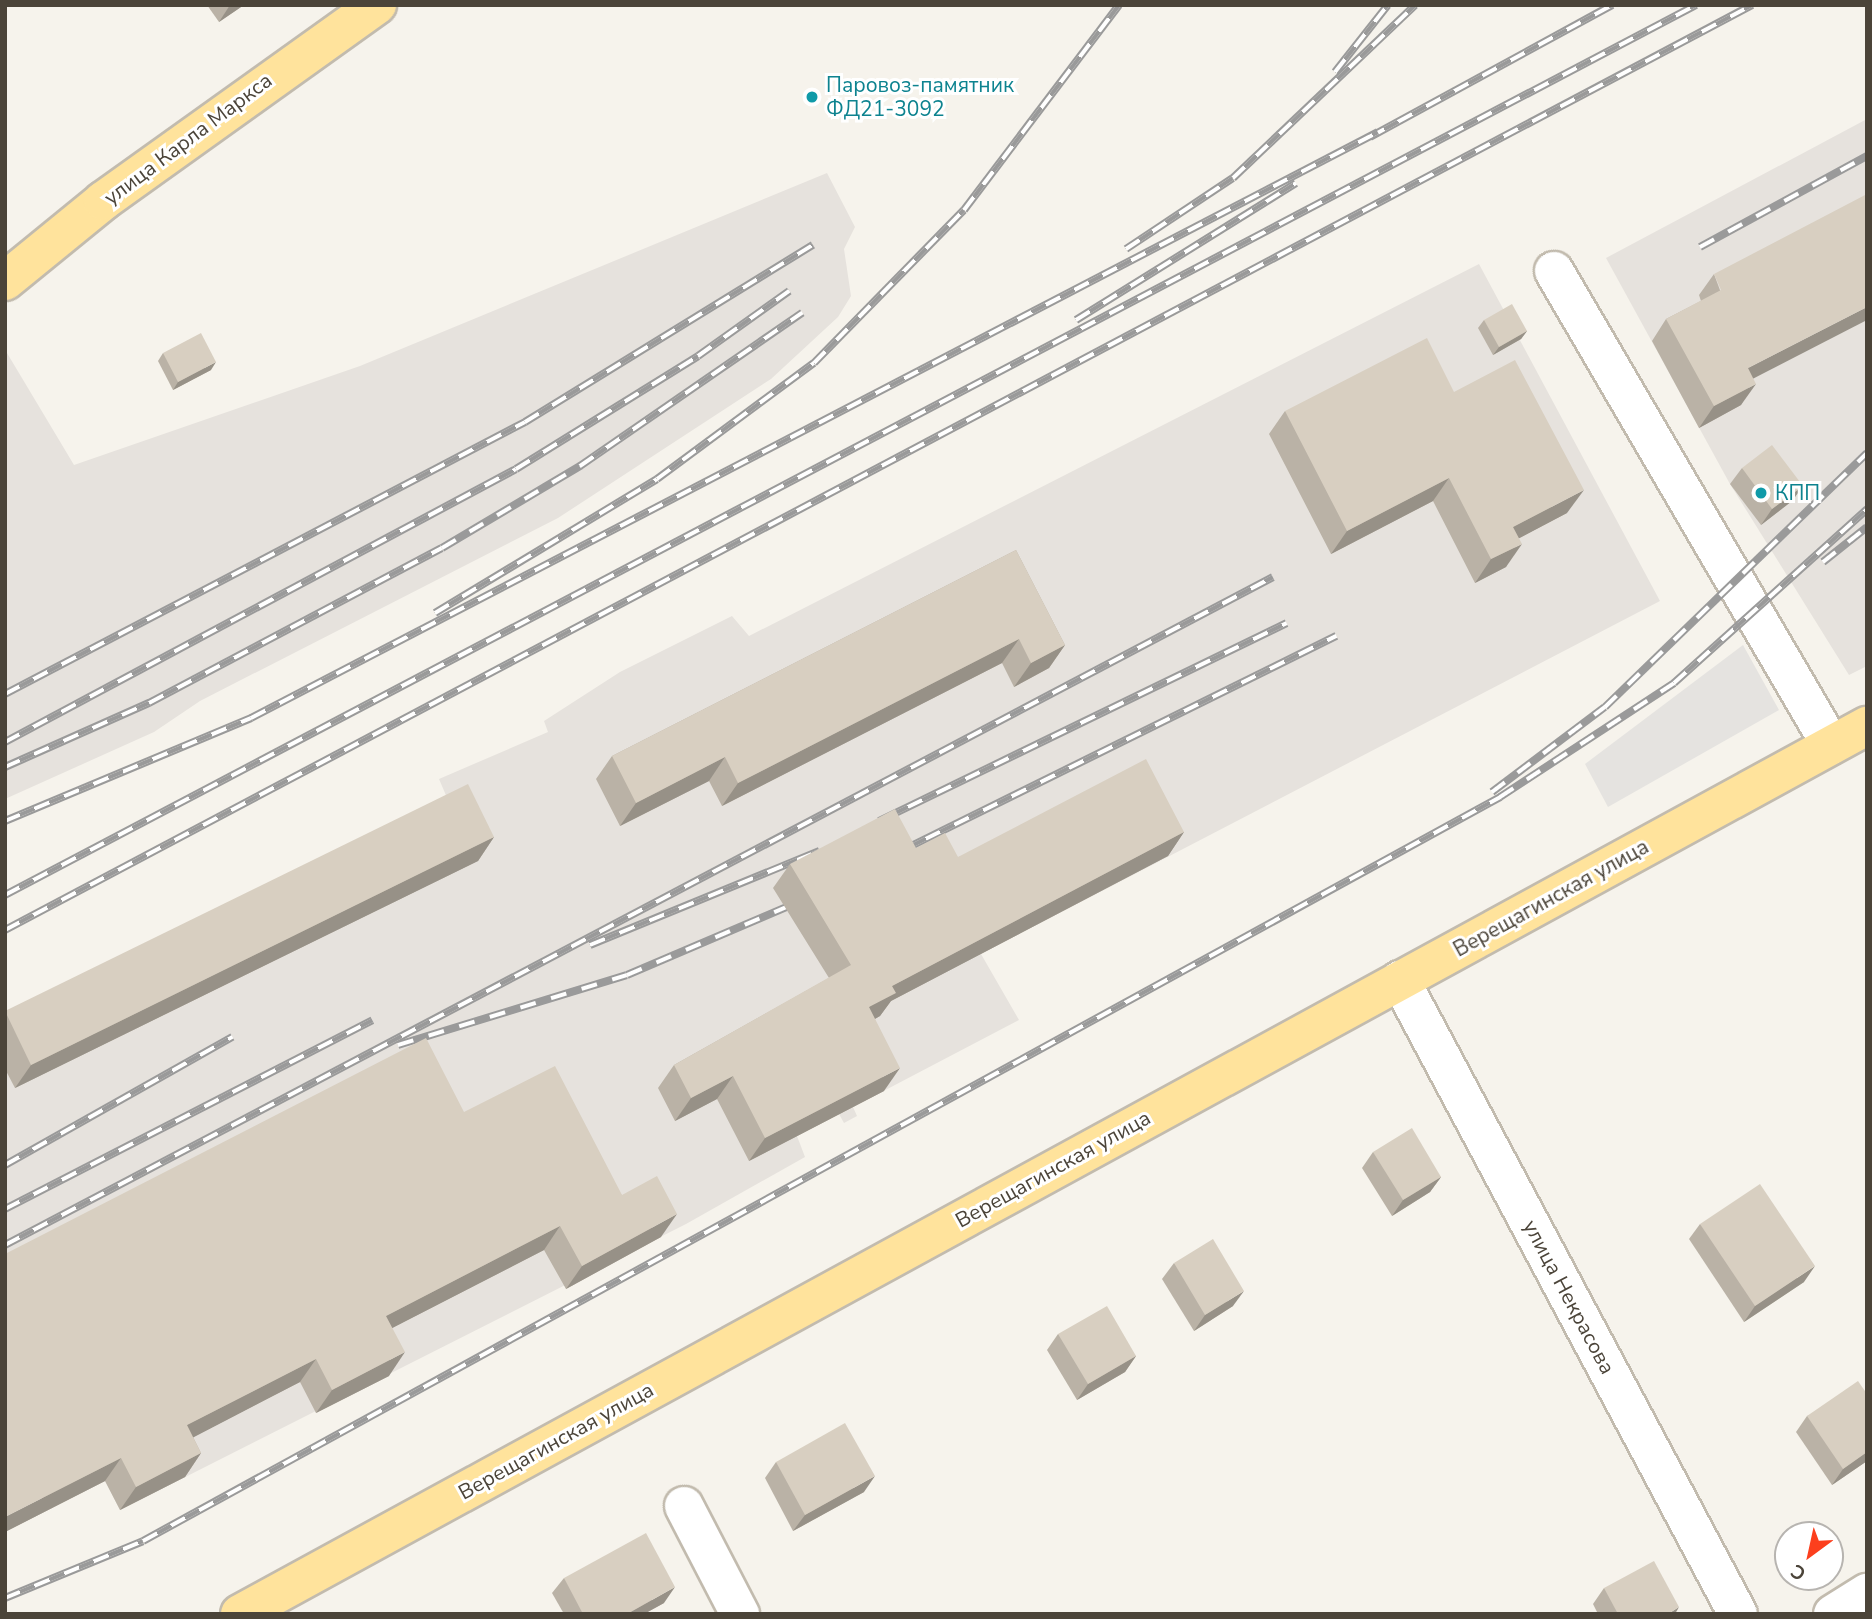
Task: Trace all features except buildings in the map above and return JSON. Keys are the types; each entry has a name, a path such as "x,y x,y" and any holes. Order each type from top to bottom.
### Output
{"main road":[{"name":"улица Карла Маркса","path":"5,281 103,201 377,5"},
{"name":"Верещагинская улица","path":"240,1614 1867,726"}],"street":[{"path":"1554,271 1831,745"},
{"name":"улица Некрасова","path":"1400,980 1738,1614"},
{"path":"684,1506 740,1614"},
{"path":"1833,1614 1867,1593"}],"shaded area":[{"path":"1867,119 1867,666 1849,675 1730,484 1606,258"},
{"path":"827,173 855,227 844,249 851,296 838,317 771,379 558,518 200,701 154,732 5,799 7,353 74,465 360,366"},
{"path":"1479,264 1660,601 981,954 1019,1020 853,1107 857,1116 844,1123 839,1114 797,1136 805,1157 686,1224 120,1510 105,1481 5,1532 5,1026 451,807 439,779 548,732 544,721 620,672 732,616 749,636"},
{"path":"1743,645 1779,710 1608,807 1585,764"}],"railway":[{"path":"435,613 657,479 814,363 964,210 1119,5"},
{"path":"1335,72 1388,5"},
{"path":"1126,249 1233,178 1415,5"},
{"path":"1370,137 1612,5"},
{"path":"5,895 1696,5"},
{"path":"5,930 1752,5"},
{"path":"5,821 251,718 1378,132"},
{"path":"1700,247 1867,156"},
{"path":"1076,320 1296,183"},
{"path":"5,694 525,422 813,245"},
{"path":"5,742 516,469 698,356 789,291"},
{"path":"5,767 149,703 442,548 580,466 802,313"},
{"path":"1492,792 1605,707 1867,453"},
{"path":"5,1598 143,1541 1500,797 1674,683 1867,509"},
{"path":"1823,562 1867,527"},
{"path":"5,1245 1273,577"},
{"path":"879,821 1286,623"},
{"path":"897,853 1336,636"},
{"path":"590,945 819,851"},
{"path":"398,1045 627,975 803,900"},
{"path":"5,1209 372,1020"},
{"path":"5,1165 232,1037"}],"place":[{"name":"Паровоз-памятник ФД21-3092","path":"812,97"},
{"name":"КПП","path":"1761,493"}]}
